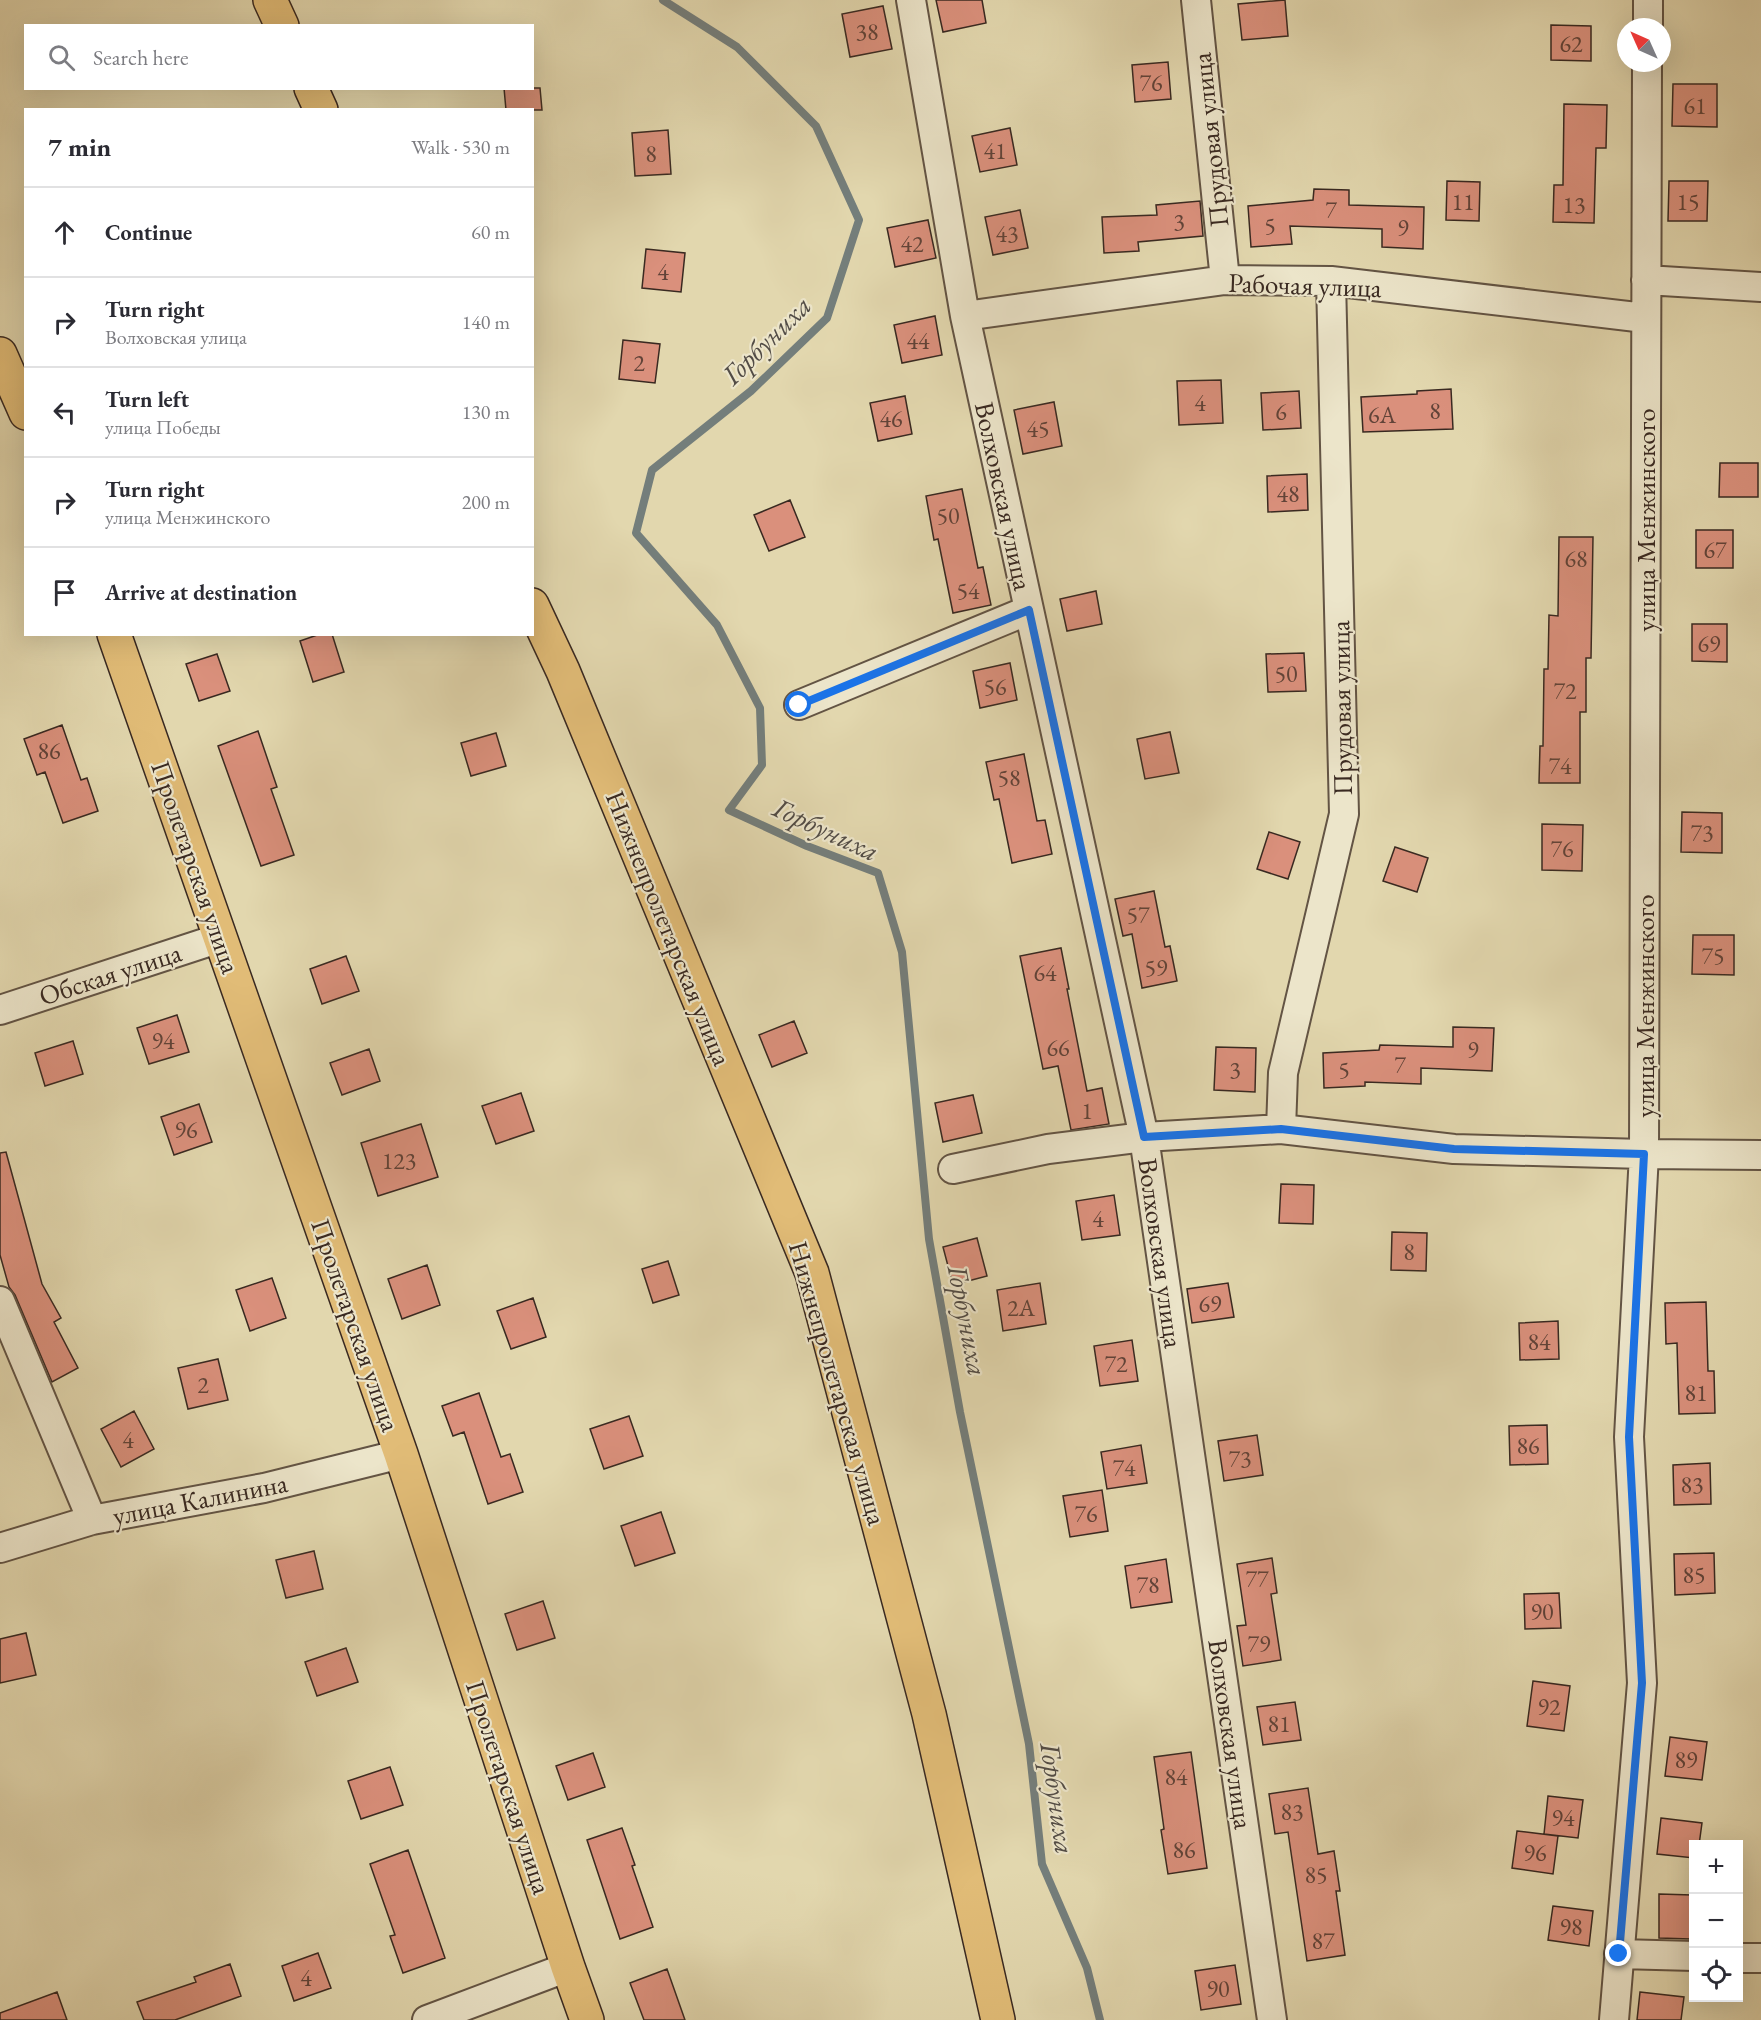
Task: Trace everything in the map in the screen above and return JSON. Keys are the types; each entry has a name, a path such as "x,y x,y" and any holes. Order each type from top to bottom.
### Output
{"main road":[{"path":"270,0 281,24"},
{"path":"312,90 320,108"},
{"path":"0,354 24,408"},
{"name":"Нижнепролетарская улица","path":"534,609 563,671 812,1273 929,1714 999,2020"},
{"name":"Пролетарская улица","path":"115,636 401,1454 587,2020"}],"street":[{"name":"Волховская улица","path":"911,0 965,316 1144,1137 1272,2020"},
{"name":"Прудовая улица","path":"1196,0 1225,280"},
{"path":"1648,0 1648,18"},
{"name":"улица Менжинского","path":"1614,2020 1642,1683 1629,1437 1644,1154 1647,72"},
{"name":"Рабочая улица","path":"965,316 1225,280 1332,281 1645,318"},
{"path":"1646,280 1761,287"},
{"name":"Прудовая улица","path":"1281,1129 1283,1073 1344,814 1332,281"},
{"path":"799,705 1029,610"},
{"name":"Обская улица","path":"0,1010 220,938"},
{"path":"953,1169 1048,1149 1144,1137 1281,1129 1454,1149 1761,1155"},
{"path":"0,1301 92,1520"},
{"name":"улица Калинина","path":"0,1548 92,1520 264,1488 401,1454"},
{"path":"1619,1954 1689,1956"},
{"path":"1743,1958 1761,1958"},
{"path":"427,2020 568,1967"}],"building":[{"path":"936,0 982,0 986,23 943,32"},
{"path":"1285,0 1288,36 1242,40 1238,4"},
{"path":"883,6 892,49 850,57 842,14"},
{"path":"1551,25 1591,26 1591,61 1551,60"},
{"path":"1168,62 1171,99 1135,102 1132,65"},
{"path":"1673,84 1717,84 1717,127 1672,126"},
{"path":"540,88 542,110 506,108 504,90"},
{"path":"1564,104 1607,105 1606,148 1596,148 1594,223 1553,222 1554,185 1563,185"},
{"path":"1010,128 1017,165 980,172 972,136"},
{"path":"668,130 671,174 635,176 632,133"},
{"path":"1447,181 1480,182 1479,221 1446,220"},
{"path":"1669,181 1708,181 1707,221 1668,221"},
{"path":"1314,189 1349,190 1349,205 1424,207 1423,249 1382,247 1382,229 1290,226 1292,244 1251,247 1248,206 1313,200"},
{"path":"1200,201 1203,236 1138,242 1139,251 1104,253 1102,217 1157,215 1156,205"},
{"path":"1020,210 1028,248 993,255 985,217"},
{"path":"928,220 936,258 895,267 887,228"},
{"path":"646,249 685,253 681,292 642,288"},
{"path":"935,316 942,355 902,363 894,325"},
{"path":"623,340 660,344 655,383 619,379"},
{"path":"1221,380 1223,423 1179,425 1177,381"},
{"path":"1451,389 1453,429 1363,432 1361,397 1417,394 1417,391"},
{"path":"1299,391 1301,428 1263,430 1261,393"},
{"path":"905,396 912,434 878,441 870,403"},
{"path":"1054,402 1062,446 1023,454 1014,410"},
{"path":"1720,463 1758,463 1758,497 1719,497"},
{"path":"1307,474 1308,510 1268,512 1267,476"},
{"path":"962,489 978,568 983,567 991,605 953,613 938,539 934,540 926,496"},
{"path":"790,500 805,537 769,551 754,515"},
{"path":"1696,530 1733,530 1733,568 1696,568"},
{"path":"1559,537 1593,537 1591,658 1586,658 1586,712 1580,712 1580,783 1539,783 1540,746 1543,746 1544,669 1548,669 1549,615 1558,616"},
{"path":"1096,591 1102,624 1067,631 1060,599"},
{"path":"1692,624 1727,624 1727,662 1692,661"},
{"path":"314,636 333,636 344,672 313,682 300,641"},
{"path":"1304,653 1306,691 1268,692 1266,654"},
{"path":"217,654 230,691 199,701 186,664"},
{"path":"1010,663 1017,700 980,708 973,671"},
{"path":"62,725 81,780 87,778 98,811 63,823 45,772 37,775 24,739"},
{"path":"258,731 277,787 271,789 294,855 261,866 218,746"},
{"path":"1170,732 1179,773 1145,779 1137,739"},
{"path":"496,733 506,766 471,776 461,743"},
{"path":"1024,754 1037,821 1045,820 1052,854 1012,863 999,799 994,800 986,762"},
{"path":"1682,812 1722,813 1722,853 1681,852"},
{"path":"1542,824 1583,825 1582,871 1542,870"},
{"path":"1269,832 1300,842 1288,879 1257,869"},
{"path":"1395,847 1428,858 1417,892 1383,881"},
{"path":"1154,891 1165,947 1170,946 1177,981 1142,988 1132,934 1123,936 1115,899"},
{"path":"1693,935 1734,935 1734,975 1692,974"},
{"path":"1061,948 1087,1091 1102,1088 1109,1124 1071,1130 1058,1066 1043,1069 1020,956"},
{"path":"346,956 359,991 322,1004 310,969"},
{"path":"177,1015 189,1052 149,1064 137,1028"},
{"path":"794,1021 807,1053 772,1067 759,1035"},
{"path":"1453,1027 1494,1028 1492,1071 1421,1068 1421,1084 1365,1082 1365,1086 1324,1088 1323,1053 1379,1050 1380,1045 1453,1047"},
{"path":"73,1041 83,1074 45,1086 35,1053"},
{"path":"1216,1047 1256,1048 1255,1092 1214,1090"},
{"path":"369,1049 380,1081 342,1095 330,1063"},
{"path":"521,1093 534,1131 496,1144 482,1106"},
{"path":"973,1095 982,1133 943,1142 935,1103"},
{"path":"199,1104 212,1142 174,1155 161,1117"},
{"path":"421,1124 438,1177 378,1196 361,1143"},
{"path":"6,1152 42,1284 61,1318 54,1322 78,1368 52,1382 15,1295 9,1287 0,1255 0,1153"},
{"path":"1281,1184 1314,1185 1313,1224 1279,1223"},
{"path":"1114,1195 1120,1235 1082,1240 1076,1201"},
{"path":"1392,1232 1427,1233 1426,1271 1391,1270"},
{"path":"977,1238 987,1276 953,1285 943,1247"},
{"path":"668,1261 679,1295 653,1303 642,1269"},
{"path":"427,1265 440,1305 402,1319 388,1279"},
{"path":"272,1278 286,1318 250,1331 236,1290"},
{"path":"1040,1283 1046,1324 1003,1331 997,1290"},
{"path":"1228,1283 1234,1317 1192,1323 1187,1289"},
{"path":"533,1298 546,1337 511,1349 497,1311"},
{"path":"1706,1302 1708,1371 1714,1371 1715,1413 1679,1414 1677,1343 1666,1344 1665,1303"},
{"path":"1558,1321 1559,1359 1520,1360 1519,1323"},
{"path":"1132,1340 1138,1381 1100,1386 1094,1346"},
{"path":"218,1359 228,1400 188,1409 178,1368"},
{"path":"479,1393 501,1457 510,1454 523,1492 488,1504 464,1432 453,1436 442,1406"},
{"path":"134,1411 154,1449 121,1467 101,1429"},
{"path":"629,1416 643,1456 604,1469 590,1429"},
{"path":"1547,1425 1548,1464 1510,1465 1509,1426"},
{"path":"1257,1435 1263,1475 1224,1481 1218,1441"},
{"path":"1141,1445 1147,1483 1107,1489 1101,1452"},
{"path":"1710,1463 1711,1504 1674,1505 1673,1465"},
{"path":"1102,1490 1108,1531 1070,1537 1063,1496"},
{"path":"661,1512 675,1553 635,1566 621,1526"},
{"path":"314,1551 323,1589 286,1598 276,1560"},
{"path":"1714,1553 1715,1593 1675,1595 1674,1554"},
{"path":"1272,1558 1277,1593 1271,1594 1281,1660 1243,1666 1237,1626 1246,1625 1237,1564"},
{"path":"1166,1559 1172,1602 1131,1608 1125,1566"},
{"path":"1559,1593 1561,1628 1525,1629 1524,1594"},
{"path":"543,1601 555,1638 517,1650 505,1614"},
{"path":"26,1633 36,1675 0,1683 0,1639"},
{"path":"346,1648 358,1682 317,1696 305,1662"},
{"path":"1533,1681 1570,1686 1564,1731 1527,1726"},
{"path":"1295,1702 1301,1740 1263,1745 1257,1707"},
{"path":"1670,1737 1707,1742 1702,1780 1665,1776"},
{"path":"1191,1752 1207,1868 1168,1874 1154,1757"},
{"path":"593,1753 605,1787 568,1800 556,1766"},
{"path":"390,1767 403,1805 361,1819 348,1781"},
{"path":"1308,1788 1318,1854 1334,1851 1340,1891 1336,1891 1345,1955 1307,1961 1288,1832 1275,1834 1269,1794"},
{"path":"1548,1796 1583,1800 1578,1838 1544,1834"},
{"path":"1661,1818 1702,1823 1700,1840 1689,1840 1689,1857 1657,1854"},
{"path":"622,1828 635,1865 632,1866 653,1927 620,1939 587,1840"},
{"path":"1517,1831 1558,1836 1553,1874 1512,1868"},
{"path":"408,1850 445,1958 403,1973 390,1936 395,1935 370,1864"},
{"path":"1659,1894 1689,1895 1689,1939 1659,1938"},
{"path":"1553,1906 1593,1911 1589,1946 1548,1940"},
{"path":"318,1953 331,1988 294,2001 282,1966"},
{"path":"230,1964 241,1996 175,2020 144,2020 137,2002 196,1982 194,1977"},
{"path":"1235,1965 1241,2004 1201,2010 1195,1971"},
{"path":"667,1969 685,2020 644,2020 630,1983"},
{"path":"57,1992 67,2020 0,2020 0,2013"},
{"path":"1640,1992 1684,1997 1681,2020 1637,2020"}],"waterway":[{"name":"Горбуниха","path":"663,0 737,47 816,126 859,220 827,318 751,391 652,470 636,533 717,625 760,708 762,765 729,810 807,846 878,873 902,952 929,1239 960,1412 1029,1744 1042,1864 1087,1968 1100,2020"}],"route":[{"path":"799,705 1029,610 1144,1137 1281,1129 1454,1149 1644,1154 1629,1437 1642,1683 1619,1954"}]}
